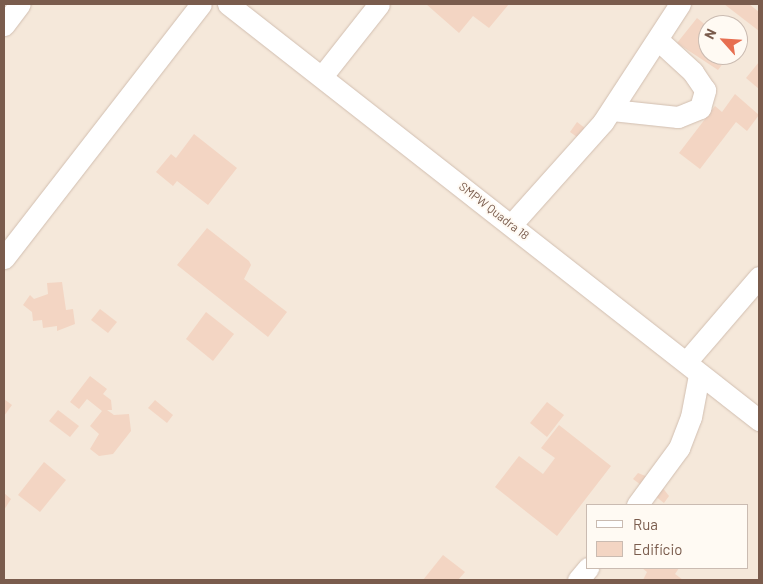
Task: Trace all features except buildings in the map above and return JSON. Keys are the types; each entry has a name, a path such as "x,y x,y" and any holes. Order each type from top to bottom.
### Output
{"street":[{"path":"4,25 20,4"},
{"path":"4,258 202,4"},
{"name":"SMPW Quadra 18","path":"228,4 323,75 759,420"},
{"path":"323,75 379,4"},
{"path":"511,225 612,110 680,4"},
{"path":"612,110 678,117 700,108 705,90 693,72 658,40"},
{"path":"638,504 679,448 691,417 692,368 759,277"},
{"path":"578,580 587,569"}],"shaded area":[{"path":"4,4 759,4 759,580 4,580"}]}
